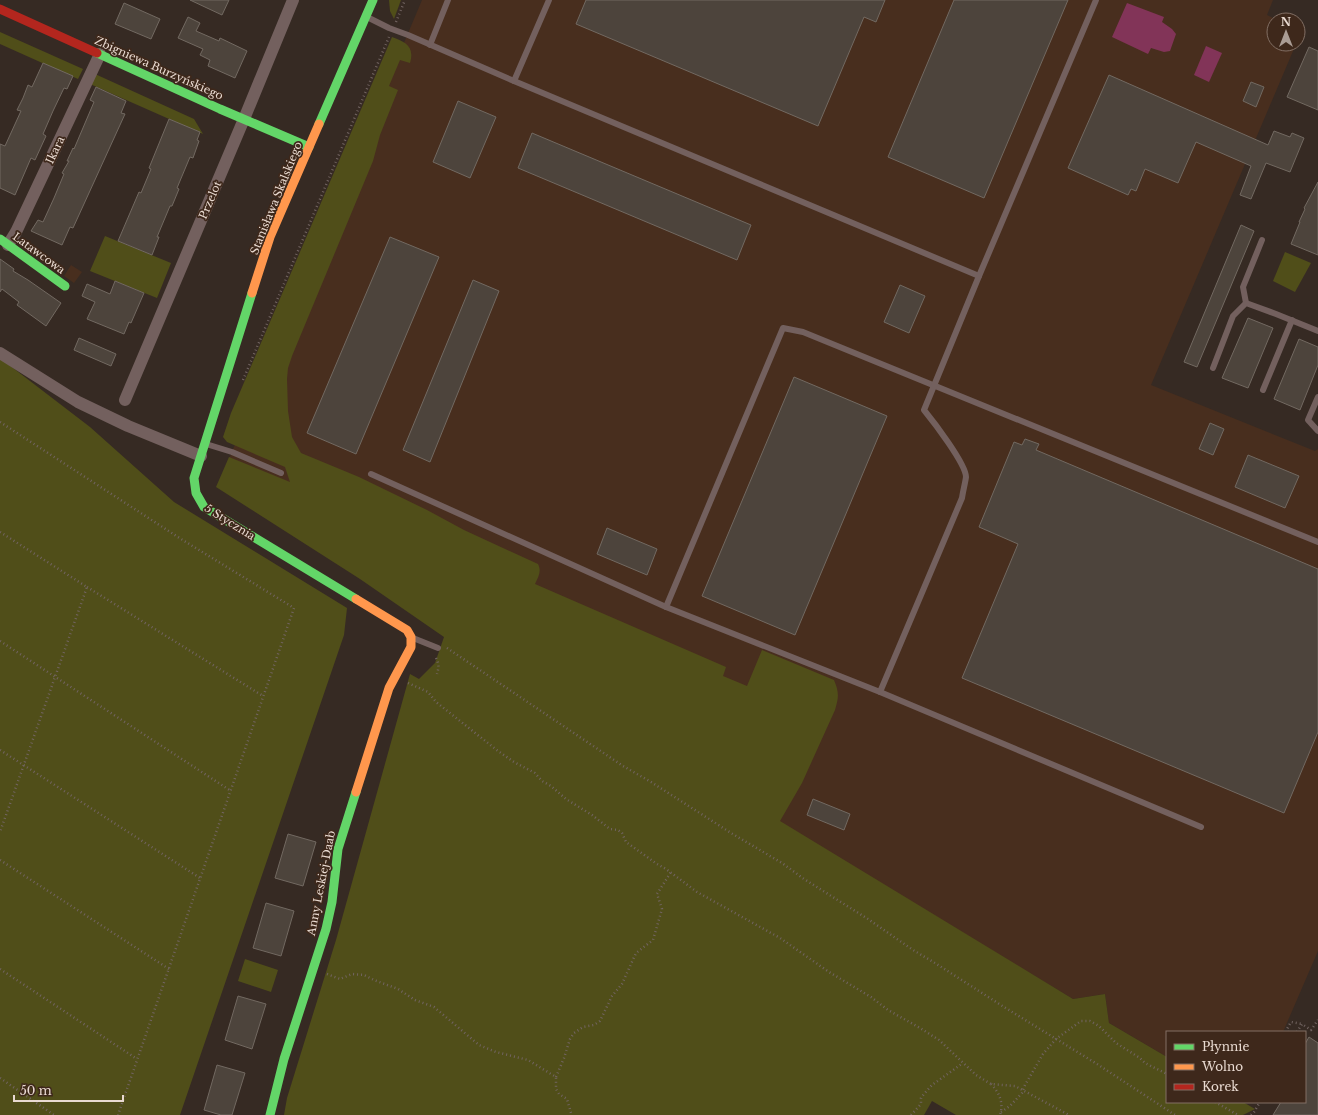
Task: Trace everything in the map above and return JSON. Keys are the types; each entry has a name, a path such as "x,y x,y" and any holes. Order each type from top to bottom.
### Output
{"street":[{"name":"Przelot","path":"125,400 293,0"},
{"name":"Stanisława Skalskiego","path":"201,456 270,237 373,0"},
{"name":"Zbigniewa Burzyńskiego","path":"0,9 309,147"},
{"name":"Ikara","path":"4,242 16,232 100,54"},
{"name":"Latawcowa","path":"4,242 65,286"},
{"path":"0,353 78,402 128,426 201,456"},
{"name":"5 Stycznia","path":"201,456 194,478 194,488 197,498 204,506 407,630 412,637"},
{"name":"Anny Leskiej-Daab","path":"270,1115 284,1059 326,929 332,902 338,849 381,710 389,688 411,647 412,637"}],"lane":[{"path":"430,45 448,0"},
{"path":"514,81 549,0"},
{"path":"880,692 962,498 966,475 956,455 924,410 1096,0"},
{"path":"366,16 514,81 979,276"},
{"path":"1246,304 1244,287 1262,240"},
{"path":"1246,304 1318,331"},
{"path":"1213,368 1233,316 1246,304"},
{"path":"1263,390 1292,320"},
{"path":"666,607 782,328 803,332 1318,542"},
{"path":"1318,397 1308,420 1318,431"},
{"path":"205,443 232,452 281,473"},
{"path":"371,474 666,607 880,692 1201,827"},
{"path":"412,637 438,648"}],"path":[{"path":"240,386 405,0"},
{"path":"0,422 180,539 294,608 118,1115"},
{"path":"0,532 263,696"},
{"path":"0,832 87,587"},
{"path":"0,642 230,791"},
{"path":"445,645 448,649 623,766 782,863 913,950 1097,1064 1176,1115"},
{"path":"402,662 405,670 403,677 408,683 428,692 436,702 498,751 514,762 535,773 542,781 551,786 566,799 592,815 610,829 618,830 622,833 628,844 671,872 697,892 780,938 829,972 871,997 888,1010 939,1040 976,1075 991,1084 997,1090 1000,1098 1001,1113"},
{"path":"0,750 200,878"},
{"path":"0,860 169,969"},
{"path":"573,1115 568,1099 559,1094 556,1089 556,1077 570,1039 574,1033 583,1027 594,1025 600,1021 612,996 622,984 636,953 653,940 662,909 657,894 671,872"},
{"path":"0,969 137,1059"},
{"path":"313,969 340,979 352,974 364,975 398,989 415,1000 434,1007 479,1045 496,1052 528,1060 556,1077"},
{"path":"1288,1031 1287,1029 1291,1022 1302,1024 1311,1030 1318,1020"},
{"path":"1001,1113 1022,1093 1043,1054 1059,1035 1071,1029 1081,1021 1090,1021 1099,1026 1116,1043 1140,1058 1145,1063 1166,1074"},
{"path":"1298,1031 1302,1024"},
{"path":"911,1115 921,1104 921,1098 932,1085 963,1063"},
{"path":"0,1078 54,1115"},
{"path":"991,1084 1015,1086 1069,1115"},
{"path":"1217,1103 1238,1115"},
{"path":"1251,1115 1259,1103"}],"shaded area":[{"path":"389,0 401,0 394,19 390,11"},
{"path":"422,0 1273,0 1268,12 1266,12 1266,52 1293,52 1151,385 1315,451 1318,449 1318,951 1283,1031 1166,1031 1166,1056 1109,1023 1105,994 1073,999 218,485"},
{"path":"1127,3 1164,17 1162,22 1176,34 1170,51 1164,52 1151,48 1148,54 1112,37"},
{"path":"0,32 83,69 78,79 0,44"},
{"path":"392,37 408,46 411,52 410,63 400,60 389,86 398,90 380,135 373,161 288,368 288,411 292,437 301,453 359,477 464,530 538,564 540,572 535,584 726,667 723,676 747,686 762,650 834,680 838,695 835,710 802,783 780,821 1073,999 1105,994 1109,1023 1166,1056 1166,1103 1245,1103 1255,1109 1243,1115 956,1115 932,1101 924,1115 284,1115 287,1098 336,940 410,674 419,679 435,663 444,637 360,579 216,487 229,457 290,482 285,467 227,442 223,437 231,413"},
{"path":"1206,46 1222,53 1209,82 1194,75"},
{"path":"95,74 194,119 203,134 90,84"},
{"path":"105,236 171,263 157,298 90,271"},
{"path":"1285,252 1311,263 1295,292 1273,281"},
{"path":"71,265 82,272 74,283 64,276"},
{"path":"0,358 90,427 174,502 347,608 344,635 180,1115 0,1115"},
{"path":"245,959 278,970 271,992 238,981"}],"building":[{"path":"190,0 229,0 222,15"},
{"path":"586,0 885,0 876,22 864,17 818,126 576,24"},
{"path":"954,0 1068,0 984,198 888,157"},
{"path":"124,3 160,19 151,39 115,24"},
{"path":"188,17 200,23 196,31 219,41 220,38 247,51 235,78 208,66 210,60 200,55 203,49 178,38"},
{"path":"1309,47 1318,51 1318,110 1287,97"},
{"path":"43,63 73,76 67,89 64,88 43,134 46,136 35,160 31,158 15,195 0,188 0,144 5,146 21,111 17,110 28,85 32,87"},
{"path":"1109,75 1268,145 1274,131 1290,137 1292,133 1304,138 1290,172 1266,163 1251,199 1240,195 1251,166 1196,142 1178,183 1145,169 1136,191 1131,189 1128,195 1068,168"},
{"path":"1251,82 1264,87 1256,107 1243,101"},
{"path":"96,87 126,101 121,113 125,114 73,228 70,227 62,245 31,231 38,220 43,222 54,198 64,174 62,173 69,161 67,161 73,148 74,149 94,102 90,100"},
{"path":"458,101 496,117 470,178 433,162"},
{"path":"169,119 200,132 197,140 199,141 193,158 190,157 177,188 179,189 157,237 159,237 152,255 118,241 139,192 141,193 151,169 149,168"},
{"path":"532,133 751,225 737,260 518,168"},
{"path":"1318,182 1318,255 1291,244 1305,209 1304,208"},
{"path":"1241,225 1254,231 1197,367 1184,362"},
{"path":"390,237 439,257 356,454 307,433"},
{"path":"0,259 14,269 13,271 61,303 46,326 17,305 19,302 2,289 0,292"},
{"path":"473,280 499,291 430,462 403,450"},
{"path":"115,281 144,293 131,323 129,322 124,334 87,319 95,302 82,296 87,284 110,294"},
{"path":"900,285 925,296 909,333 884,322"},
{"path":"1248,318 1273,328 1248,388 1222,378"},
{"path":"79,338 116,354 111,366 74,350"},
{"path":"1299,339 1318,347 1318,365 1300,410 1274,399"},
{"path":"794,377 887,416 795,635 702,596"},
{"path":"1210,423 1224,429 1213,455 1199,449"},
{"path":"1025,439 1039,444 1036,450 1318,569 1318,732 1284,813 962,678 1018,544 979,527 1014,442 1022,445"},
{"path":"1248,455 1299,476 1285,508 1235,487"},
{"path":"607,528 657,549 647,575 597,554"},
{"path":"813,799 850,814 844,830 807,815"},
{"path":"288,834 316,842 303,886 275,878"},
{"path":"266,903 294,911 281,956 253,948"},
{"path":"238,996 266,1004 252,1049 225,1040"},
{"path":"1309,1037 1318,1043 1318,1115 1273,1115 1280,1103 1306,1103 1306,1042"},
{"path":"217,1065 245,1073 232,1115 221,1115 204,1110"}],"traffic: fast":[{"path":"319,124 373,0"},
{"path":"97,53 220,109 309,147"},
{"path":"0,239 65,286"},
{"path":"252,293 194,478 196,493 204,507 356,599"},
{"path":"270,1115 284,1059 326,929 332,902 338,849 356,792"}],"traffic: slow":[{"path":"252,293 270,237 319,124"},
{"path":"356,599 407,630 411,637 411,647 389,688 356,792"}],"traffic: jam":[{"path":"0,9 97,53"}]}
